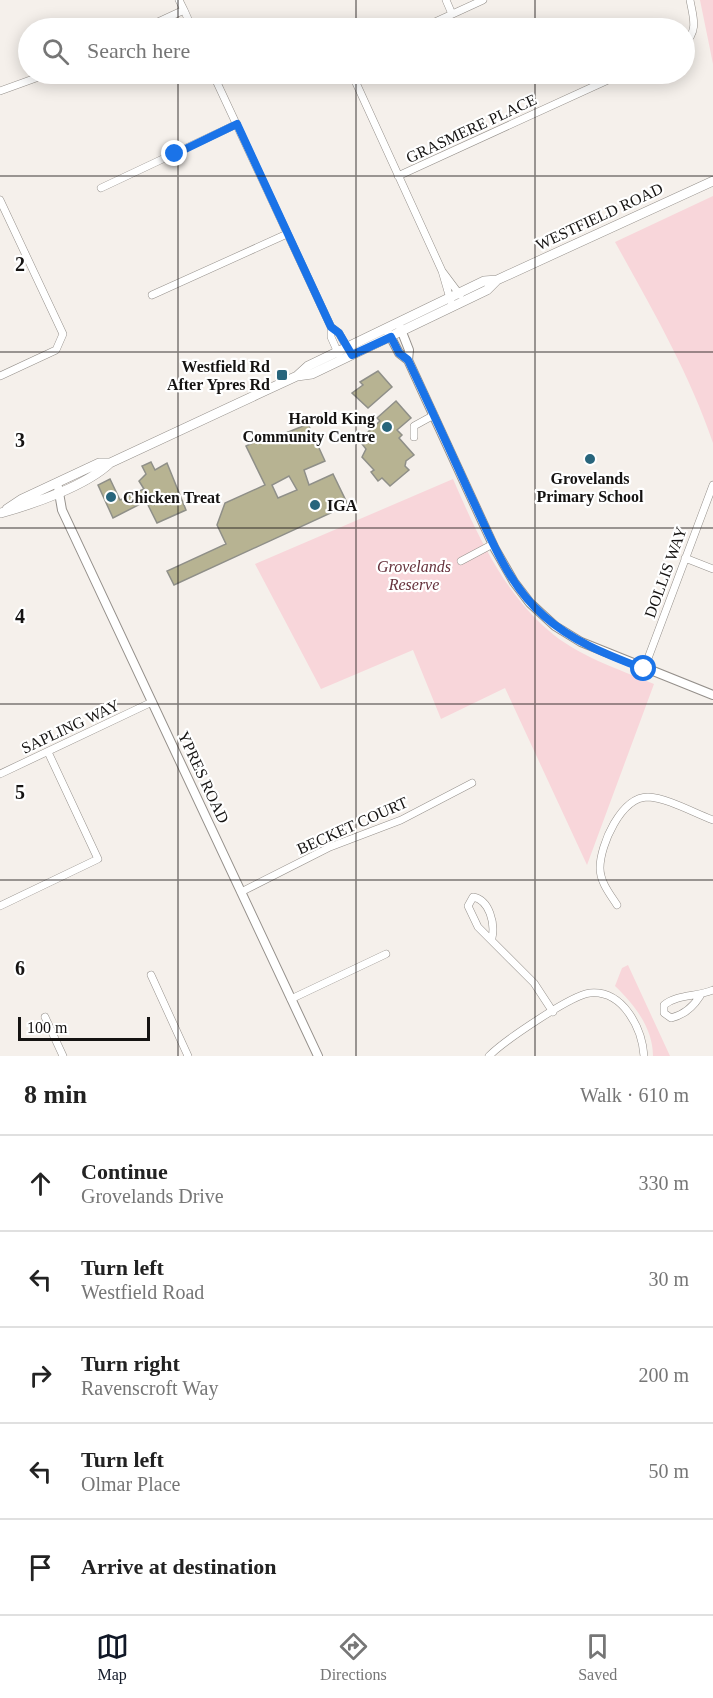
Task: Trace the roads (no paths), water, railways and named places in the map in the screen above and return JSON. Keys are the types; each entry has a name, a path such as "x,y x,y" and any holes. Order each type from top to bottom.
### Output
{"main road":[{"name":"WESTFIELD ROAD","path":"1,513 22,499 58,487 99,463 110,463 297,376 308,366 339,356 400,328 461,297 484,281 497,280 713,181"}],"street":[{"path":"179,0 188,18"},
{"path":"446,0 452,14"},
{"path":"443,18 483,0"},
{"path":"690,0 693,18"},
{"path":"167,18 184,10"},
{"path":"0,91 19,84"},
{"path":"218,84 331,327 331,338 339,356"},
{"path":"357,84 442,271 451,302"},
{"name":"GRASMERE PLACE","path":"398,176 599,84"},
{"path":"101,188 237,124"},
{"path":"0,200 63,334 61,345 56,350 0,376"},
{"path":"152,295 288,234"},
{"path":"442,271 461,297"},
{"path":"331,327 339,333 350,351"},
{"path":"400,328 410,350 408,360"},
{"path":"389,333 399,353 408,360 494,544 520,590 555,626 588,646 713,695"},
{"path":"414,437 414,426 434,415"},
{"name":"DOLLIS WAY","path":"644,669 713,485"},
{"name":"YPRES ROAD","path":"58,487 62,510"},
{"name":"YPRES ROAD","path":"47,492 62,510 318,1056"},
{"path":"460,561 494,544"},
{"path":"685,558 713,569"},
{"name":"SAPLING WAY","path":"0,774 152,702"},
{"path":"0,906 98,859 48,752"},
{"name":"BECKET COURT","path":"241,892 330,847 401,820 472,783"},
{"path":"617,905 604,886 600,868 613,828 626,806 639,798 656,798 713,820"},
{"path":"492,938 494,929 487,908 482,900 473,897 468,906 472,918 534,983 552,1012"},
{"path":"291,999 386,954"},
{"path":"151,975 188,1056"},
{"path":"700,996 692,1006 676,1017 671,1018 664,1013 663,1009 669,1001 700,996 713,990"},
{"path":"489,1056 511,1038 552,1012 589,993 603,993 616,999 628,1011 642,1037 644,1056"},
{"path":"45,1017 63,1056"}],"place":[{"name":"Westfield Rd After Ypres Rd","path":"282,375"},
{"name":"Harold King Community Centre","path":"387,427"},
{"name":"Grovelands Primary School","path":"590,459"},
{"name":"Chicken Treat","path":"111,497"},
{"name":"IGA","path":"315,505"}],"park label":[{"name":"Grovelands Reserve","path":"414,575"}]}
